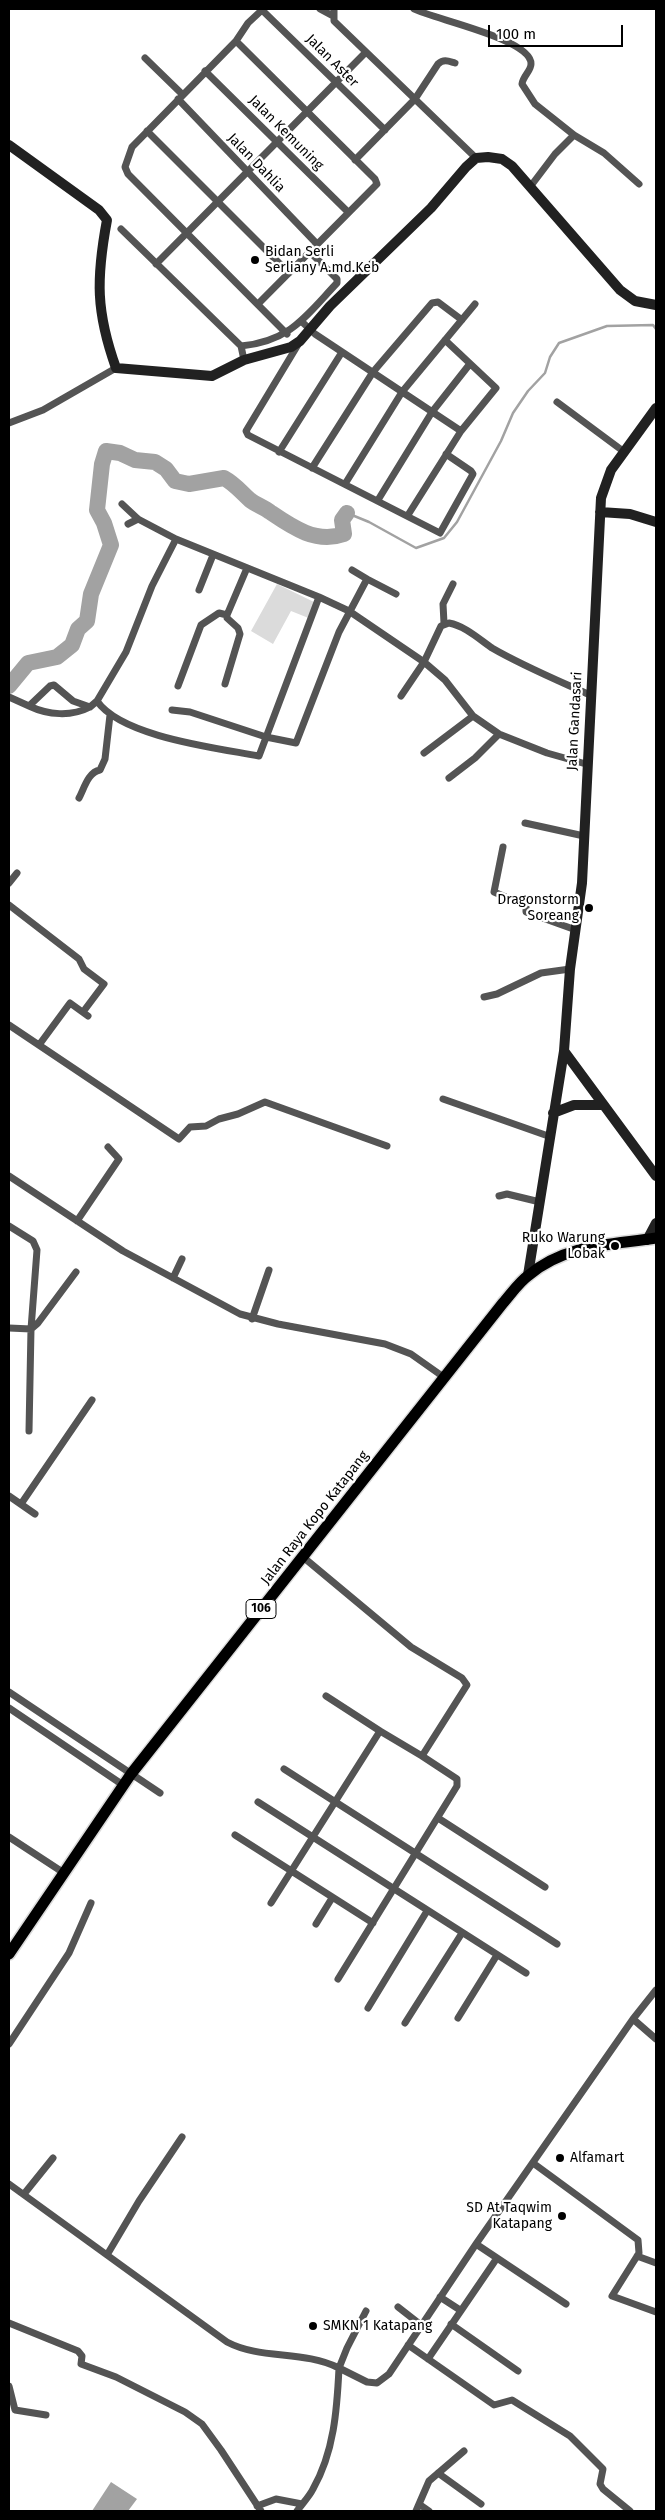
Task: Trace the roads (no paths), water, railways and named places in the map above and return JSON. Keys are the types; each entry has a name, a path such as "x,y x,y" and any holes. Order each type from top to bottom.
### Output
{"main road":[{"name":"106","path":"528,1275 549,1261 580,1248 652,1239"},
{"name":"Jalan Raya Kopo Katapang","path":"9,1954 131,1774 528,1275"}],"street":[{"path":"263,9 248,23 236,41 130,150 126,161 126,170 287,334"},
{"name":"Jalan Aster","path":"263,9 385,130"},
{"path":"320,9 334,13 334,21 476,158"},
{"path":"414,9 438,19 477,28 495,35 523,52 531,60 531,65 522,84 535,104 574,136 604,152 639,184"},
{"path":"236,41 375,179 377,184 258,304"},
{"path":"156,264 366,52"},
{"name":"Jalan Dahlia","path":"144,58 246,172 317,244"},
{"path":"355,160 415,99 442,60 455,63"},
{"name":"Jalan Kemuning","path":"205,71 348,212"},
{"path":"147,131 289,273"},
{"path":"530,187 556,154 574,136"},
{"path":"9,145 99,210 107,220 98,282 106,338 116,368"},
{"path":"446,454 472,470 473,474 442,532 439,532 378,500 278,452 246,432 300,341 337,299 431,208 476,158 488,156 507,162 620,290 635,301 656,305"},
{"path":"121,229 241,346 244,360"},
{"path":"241,346 264,343 287,334 337,281 310,252"},
{"path":"312,468 373,372 432,304 438,302 462,320"},
{"path":"345,484 402,392 475,304"},
{"path":"301,321 310,330 461,431"},
{"path":"408,515 461,431 496,388 469,365 445,340"},
{"path":"9,423 43,410 116,368 202,376 220,372 244,360 283,351 300,341"},
{"path":"278,452 342,352"},
{"path":"378,500 432,412 469,365"},
{"path":"557,402 623,451"},
{"name":"Jalan Gandasari","path":"528,1275 564,1051 570,969 582,884 586,764 600,512 606,480 623,451 656,408"},
{"path":"122,504 138,519 176,539 349,611 424,662 445,680 473,716 498,734 547,753 586,764"},
{"path":"600,512 630,514 656,522"},
{"path":"128,524 138,519"},
{"path":"9,697 46,713 74,714 90,707 97,701 126,652 152,586 176,539"},
{"path":"199,590 213,554"},
{"path":"225,684 240,634 238,628 227,618 227,615 247,568"},
{"path":"352,570 396,594"},
{"path":"172,710 190,712 293,744 298,742 338,632 367,579"},
{"path":"401,696 424,662 444,623 443,604 453,584"},
{"path":"97,701 110,715 144,732 259,756 319,597"},
{"path":"178,686 201,625 219,614 227,615"},
{"path":"444,623 460,626 492,648 590,694"},
{"path":"29,706 50,686 54,685 73,701 90,707"},
{"path":"79,798 94,771 100,770 105,759 110,715"},
{"path":"424,753 473,716"},
{"path":"448,778 475,758 498,734"},
{"path":"524,822 584,836"},
{"path":"503,847 494,892 526,906 526,912 576,930"},
{"path":"9,883 17,873"},
{"path":"9,905 78,958 84,969 104,984 86,1014 70,1003 39,1045"},
{"path":"484,997 497,994 541,973 570,969"},
{"path":"9,1025 179,1139 190,1127 206,1126 219,1119 238,1114 265,1102 387,1146"},
{"path":"564,1051 656,1176"},
{"path":"443,1099 551,1137"},
{"path":"553,1113 574,1104 604,1105"},
{"path":"77,1222 118,1162 119,1157 108,1147"},
{"path":"9,1176 123,1251 199,1293 252,1319 385,1344 411,1354 445,1378"},
{"path":"499,1196 507,1194 540,1202"},
{"path":"652,1239 656,1223"},
{"path":"9,1226 33,1241 37,1250 31,1329 29,1432"},
{"path":"532,1248 541,1259 549,1261"},
{"path":"173,1278 182,1259"},
{"path":"252,1319 269,1270"},
{"path":"9,1328 31,1329 52,1307 76,1272"},
{"path":"21,1504 92,1400"},
{"path":"9,1496 35,1514"},
{"path":"303,1557 411,1647 466,1681 467,1685 422,1756"},
{"path":"9,1692 160,1793"},
{"path":"326,1696 422,1756 457,1779 458,1782 438,1818 338,1979"},
{"path":"9,1708 123,1785"},
{"path":"271,1903 380,1731"},
{"path":"284,1769 557,1944"},
{"path":"258,1802 526,1973"},
{"path":"438,1818 545,1887"},
{"path":"235,1835 290,1872 373,1923"},
{"path":"9,1837 64,1872"},
{"path":"316,1924 332,1898"},
{"path":"9,2044 69,1953 92,1903"},
{"path":"368,2008 427,1910"},
{"path":"405,2023 462,1933"},
{"path":"458,2018 497,1955"},
{"path":"9,2184 230,2344 244,2349 312,2358 339,2368 367,2382 377,2383 390,2374 476,2244 633,2019 656,1990"},
{"path":"633,2019 656,2039"},
{"path":"107,2255 134,2208 182,2137"},
{"path":"24,2194 53,2158"},
{"path":"534,2163 638,2240 637,2256 612,2296 656,2312"},
{"path":"476,2244 566,2304"},
{"path":"637,2256 656,2263"},
{"path":"428,2359 497,2258"},
{"path":"440,2297 460,2310"},
{"path":"398,2307 421,2325"},
{"path":"297,2511 316,2485 328,2454 337,2407 339,2368 366,2311"},
{"path":"9,2324 78,2352 82,2356 81,2364 116,2377 186,2412 202,2424 215,2441 259,2509 276,2499 302,2504"},
{"path":"451,2324 518,2371"},
{"path":"408,2345 494,2405 512,2400 570,2436 603,2469 600,2484 603,2489 630,2511"},
{"path":"9,2386 15,2410 46,2415"},
{"path":"429,2511 418,2508 429,2481 464,2451"},
{"path":"438,2473 481,2504"}],"waterway":[{"path":"347,513 369,522 416,548 444,538 457,522 501,441 513,413 528,391 545,373 550,357 559,343 607,326 653,325 656,329"},
{"path":"9,686 28,663 57,657 72,645 78,629 87,621 91,594 111,545 104,523 97,510 102,464 106,451 120,453 135,460 155,462 166,469 175,481 189,484 224,478 235,485 252,502 296,528 314,535 334,537 344,534 342,520 347,513"}],"place":[{"name":"Bidan Serli Serliany A.md.Keb","path":"255,260"},
{"name":"Dragonstorm Soreang","path":"589,908"},
{"name":"Ruko Warung Lobak","path":"615,1246"},
{"name":"Alfamart","path":"560,2158"},
{"name":"SD At Taqwim Katapang","path":"562,2216"},
{"name":"SMKN 1 Katapang","path":"313,2326"}]}
